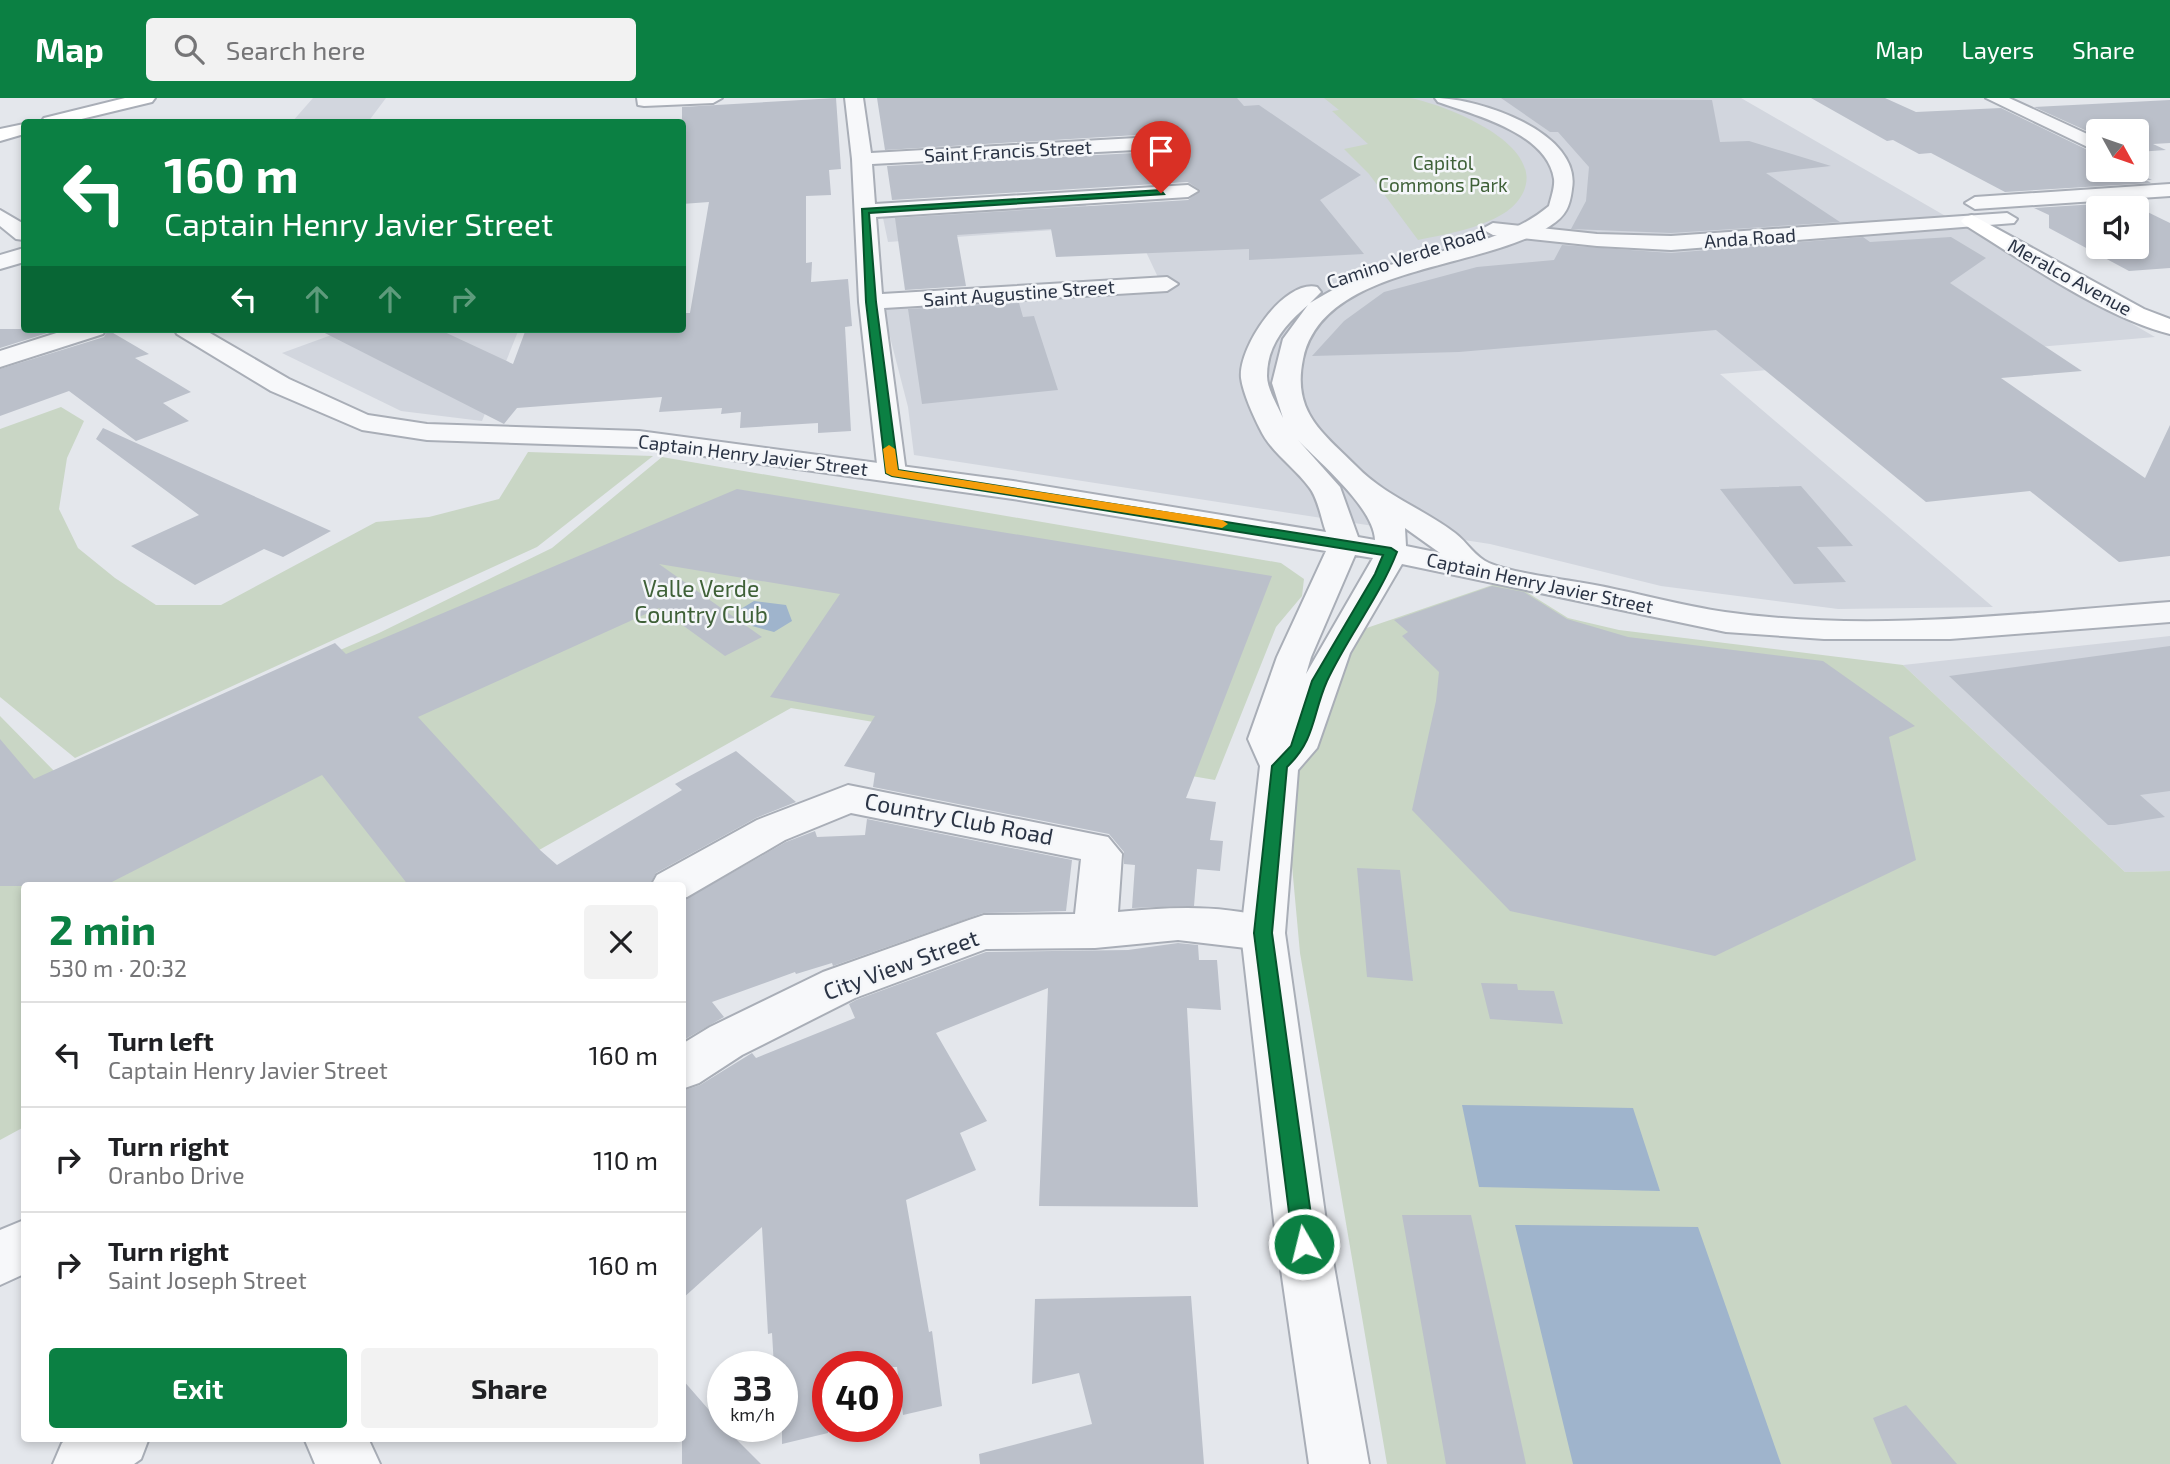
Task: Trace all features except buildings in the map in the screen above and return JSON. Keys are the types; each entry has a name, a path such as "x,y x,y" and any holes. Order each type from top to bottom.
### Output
{"main road":[{"path":"62,119 146,98"},
{"path":"0,135 21,130"},
{"name":"Meralco Avenue","path":"1973,212 2054,270 2136,314 2170,327"},
{"name":"Meralco Avenue","path":"2007,219 2054,244"},
{"name":"Meralco Avenue","path":"2149,295 2170,304"}],"street":[{"path":"644,101 713,98"},
{"path":"854,98 862,159 871,302 892,473"},
{"name":"Camino Verde Road","path":"1391,552 1390,529 1362,489 1299,425 1284,383 1295,339 1317,309 1348,290 1559,208 1564,180 1552,152 1544,143 1499,117 1444,98"},
{"path":"1994,98 2086,140"},
{"path":"1426,101 1498,129 1522,144 1532,161"},
{"name":"Saint Francis Street","path":"862,159 1154,143"},
{"path":"1973,212 2166,181"},
{"path":"865,211 1188,191"},
{"name":"Anda Road","path":"1493,229 1523,221 1610,241 1671,243 1973,212 2007,219"},
{"path":"0,216 21,232"},
{"name":"Camino Verde Road","path":"1345,544 1325,487 1274,430 1254,377 1264,338 1298,299 1333,279 1376,264 1446,246 1493,229"},
{"path":"0,262 21,256"},
{"name":"Saint Augustine Street","path":"871,302 1167,284"},
{"path":"0,359 81,333"},
{"name":"Captain Henry Javier Street","path":"193,333 281,385 362,422 426,432 639,439 892,473 1391,552 1726,622 1824,629 1950,629 2170,612"},
{"path":"1362,489 1445,540 1475,569"},
{"path":"1339,1464 1300,1221 1263,933 1279,766 1267,740 1294,657 1345,544"},
{"path":"1279,766 1298,748 1320,681 1382,574 1391,552"},
{"name":"Country Club Road","path":"679,882 771,830 848,799 1094,847 1102,854 1095,931"},
{"name":"City View Street","path":"686,1066 726,1041 839,985 984,932 1095,931 1178,923 1263,933"},
{"path":"0,1259 21,1247"},
{"path":"83,1464 114,1442"},
{"path":"336,1442 350,1464"}],"shaded area":[{"path":"313,98 386,98 370,119 295,119"},
{"path":"1138,98 1741,98 2155,337 1720,374 1993,607 1838,609 1661,586 1490,544 914,455 908,407 882,306 1163,288 1132,222 1212,217 1191,188"},
{"path":"1084,201 1095,227 888,242 882,213"},
{"path":"337,333 517,333 482,421 401,411 282,353"},
{"path":"2170,636 2170,871 2125,872 1903,665"}],"green space":[{"name":"Capitol Commons Park","path":"1324,98 1410,98 1448,109 1470,119 1510,146 1522,162 1527,179 1520,198 1512,207 1488,222 1418,240 1369,174 1344,149 1368,144 1332,111 1339,110"},
{"path":"61,407 84,421 67,458 59,509 78,548 115,578 156,605 221,605 376,522 429,517 499,499 528,452 653,456 537,547 75,758 0,697 0,429"},
{"name":"Valle Verde Country Club","path":"662,457 1281,563 1304,579 1302,596 1276,627 1215,780 791,708 482,882 21,882 21,1129 0,1140 0,716 57,774 379,633 552,548"},
{"path":"1507,580 1568,618 1619,630 1903,665 2125,872 2170,871 2170,1464 1387,1464 1300,953 1288,822 1305,747 1355,632"}],"water":[{"path":"754,601 786,605 792,621 774,632 752,626 734,613"},
{"path":"1462,1105 1633,1108 1660,1191 1479,1187"},
{"path":"1515,1225 1698,1227 1781,1464 1573,1464"}],"slow traffic":[{"path":"889,449 892,473 1013,489 1222,524"}],"route":[{"path":"1161,193 865,211 871,302 892,473 1013,489 1391,552 1382,574 1320,681 1298,748 1279,766 1263,933 1304,1244"}]}
